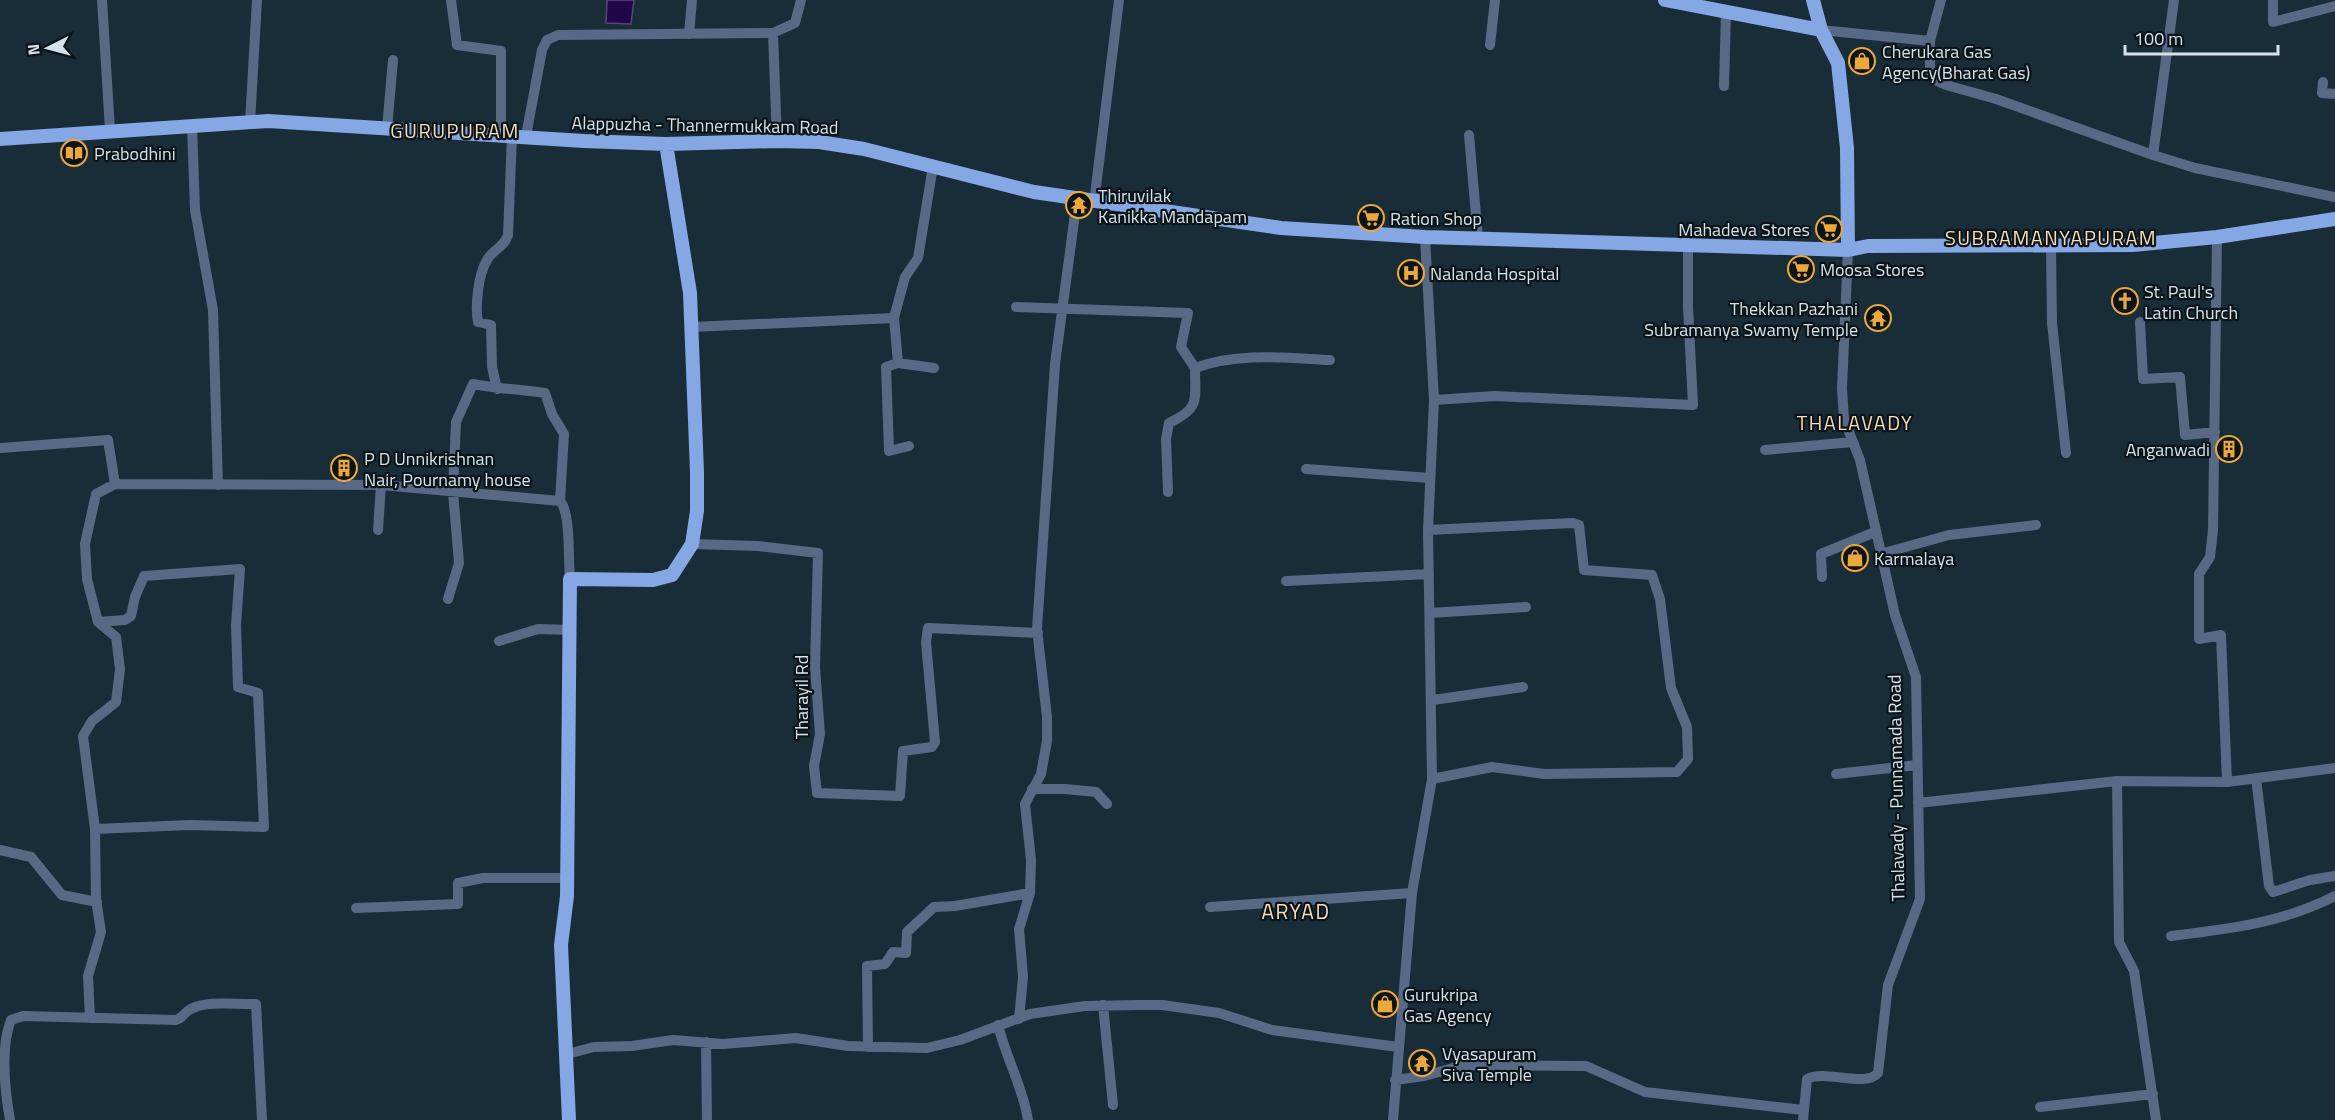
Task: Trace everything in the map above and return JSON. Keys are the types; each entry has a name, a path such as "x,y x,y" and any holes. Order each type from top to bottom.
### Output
{"main road":[{"path":"1665,0 1821,30"},
{"name":"Thalavady - Punnamada Road","path":"1813,0 1821,30 1835,54 1839,73 1847,148 1848,250"},
{"name":"Alappuzha - Thannermukkam Road","path":"0,139 268,121 666,144 819,142 864,149 1022,190 1077,200 1281,228 1425,237 1848,250 1868,246 2051,247 2133,245 2217,237 2335,219"},
{"path":"569,1120 561,945 567,878 566,761 570,579 658,579 672,575 692,544 697,511 698,472 690,293 666,144"}],"street":[{"path":"102,0 110,130"},
{"path":"250,123 257,0"},
{"path":"451,0 457,45 501,51 513,136 508,235 505,245 487,259 475,306 478,322 491,325 492,367 497,389"},
{"path":"689,34 692,0"},
{"path":"513,136 547,40 558,35 773,33 795,23 801,0"},
{"path":"1094,202 1119,0"},
{"path":"1490,45 1495,0"},
{"path":"1941,0 1930,41 1930,70 1937,81 2065,122 2195,168 2335,196"},
{"path":"2153,155 2174,0"},
{"path":"2273,0 2273,22 2335,6"},
{"path":"1724,86 1726,12"},
{"path":"1821,30 1930,41"},
{"path":"773,33 777,141"},
{"path":"387,129 393,60"},
{"path":"2323,82 2322,93 2335,94"},
{"path":"192,126 195,210 213,310 218,485"},
{"path":"1469,135 1478,238"},
{"path":"898,363 894,318 905,278 918,258 933,166"},
{"path":"1019,1019 1023,977 1019,929 1030,893 1031,860 1025,804 1043,767 1047,741 1047,717 1038,633 1055,364 1077,200"},
{"path":"1393,1120 1412,893 1432,779 1433,700 1428,530 1434,400 1425,237"},
{"path":"2217,237 2212,530 2210,557 2199,574 2199,639 2221,635 2227,782"},
{"path":"1434,400 1495,396 1693,405 1688,246"},
{"path":"2051,247 2052,323 2066,453"},
{"name":"Thalavady - Punnamada Road","path":"1803,1115 1807,1079 1812,1077 1867,1079 1878,1073 1888,985 1920,899 1916,677 1894,615 1863,473 1844,420 1842,389 1848,250"},
{"path":"1016,307 1188,313 1181,347 1196,368 1195,403 1189,414 1169,423 1168,492"},
{"path":"692,327 894,318"},
{"path":"2140,322 2143,379 2180,377 2185,435 2215,432"},
{"path":"1196,368 1218,360 1279,357 1330,360"},
{"path":"909,446 889,451 886,367 898,363 934,368"},
{"path":"448,598 459,564 453,492 456,422 473,384 497,389 545,393 552,414 564,434 560,501"},
{"path":"0,448 108,440 115,484"},
{"path":"1766,450 1853,442"},
{"path":"1306,469 1430,478"},
{"path":"90,1018 88,976 101,932 97,902 95,829 82,736 92,721 116,702 120,669 116,637 98,622 87,579 85,544 96,494 115,484 381,485 560,501 564,505 566,515 570,579"},
{"path":"378,530 381,485"},
{"path":"1428,530 1573,523 1579,525 1584,570 1652,575 1660,599 1671,688 1687,727 1688,759 1677,772 1544,774 1492,767 1432,779"},
{"path":"1880,554 1948,535 2036,525"},
{"path":"1822,577 1821,554 1875,532"},
{"name":"Tharayil Rd","path":"692,544 758,546 818,553 815,668 820,734 814,766 817,793 900,796 903,751 932,747 935,742 926,642 928,628 1038,633"},
{"path":"95,829 189,825 264,827 258,693 238,687 236,625 240,569 144,576 135,597 131,616 125,620 98,622"},
{"path":"1286,581 1429,574"},
{"path":"1430,613 1526,607"},
{"path":"499,641 538,628 570,630"},
{"path":"1433,700 1522,687"},
{"path":"1836,774 1917,765"},
{"path":"1918,803 2117,782 2227,782 2335,768"},
{"path":"2256,778 2269,886 2273,892 2310,880 2335,876"},
{"path":"2117,782 2119,942 2134,970 2156,1120"},
{"path":"1032,789 1096,792 1107,804"},
{"path":"0,850 31,858 62,895 97,902"},
{"path":"356,908 458,904 458,883 483,878 567,878"},
{"path":"868,1047 867,966 885,964 893,952 906,953 907,932 934,907 955,906 1030,893"},
{"path":"1210,907 1412,893"},
{"path":"2171,936 2268,921 2300,913 2335,896"},
{"path":"10,1120 3,1059 6,1030 11,1020 23,1016 176,1020 182,1018 189,1009 206,1005 256,1004 262,1120"},
{"path":"567,1054 594,1047 632,1046 674,1040 723,1044 796,1038 818,1043 868,1047 927,1048 1030,1014 1103,1005 1162,1005 1198,1010 1219,1013 1272,1030 1398,1047"},
{"path":"1103,1005 1113,1105"},
{"path":"998,1026 1013,1074 1025,1100 1028,1120"},
{"path":"706,1042 707,1120"},
{"path":"1395,1080 1424,1076 1464,1065 1586,1066 1645,1092 1803,1115"},
{"path":"2040,1107 2153,1094"}],"shaded area":[{"path":"607,0 634,0 631,24 606,23"}],"place":[{"name":"Cherukara Gas Agency(Bharat Gas)","path":"1862,61"},
{"name":"Prabodhini","path":"74,153"},
{"name":"Thiruvilak Kanikka Mandapam","path":"1079,205"},
{"name":"Ration Shop","path":"1371,218"},
{"name":"Mahadeva Stores","path":"1829,229"},
{"name":"Moosa Stores","path":"1801,269"},
{"name":"Nalanda Hospital","path":"1411,273"},
{"name":"St. Paul's Latin Church","path":"2125,301"},
{"name":"Thekkan Pazhani Subramanya Swamy Temple","path":"1878,318"},
{"name":"Anganwadi","path":"2229,449"},
{"name":"P D Unnikrishnan Nair, Pournamy house","path":"344,468"},
{"name":"Karmalaya","path":"1855,558"},
{"name":"Gurukripa Gas Agency","path":"1385,1004"},
{"name":"Vyasapuram Siva Temple","path":"1422,1063"}],"district":[{"name":"GURUPURAM","path":"455,130"},
{"name":"SUBRAMANYAPURAM","path":"2051,237"},
{"name":"THALAVADY","path":"1855,422"},
{"name":"ARYAD","path":"1296,911"}]}
